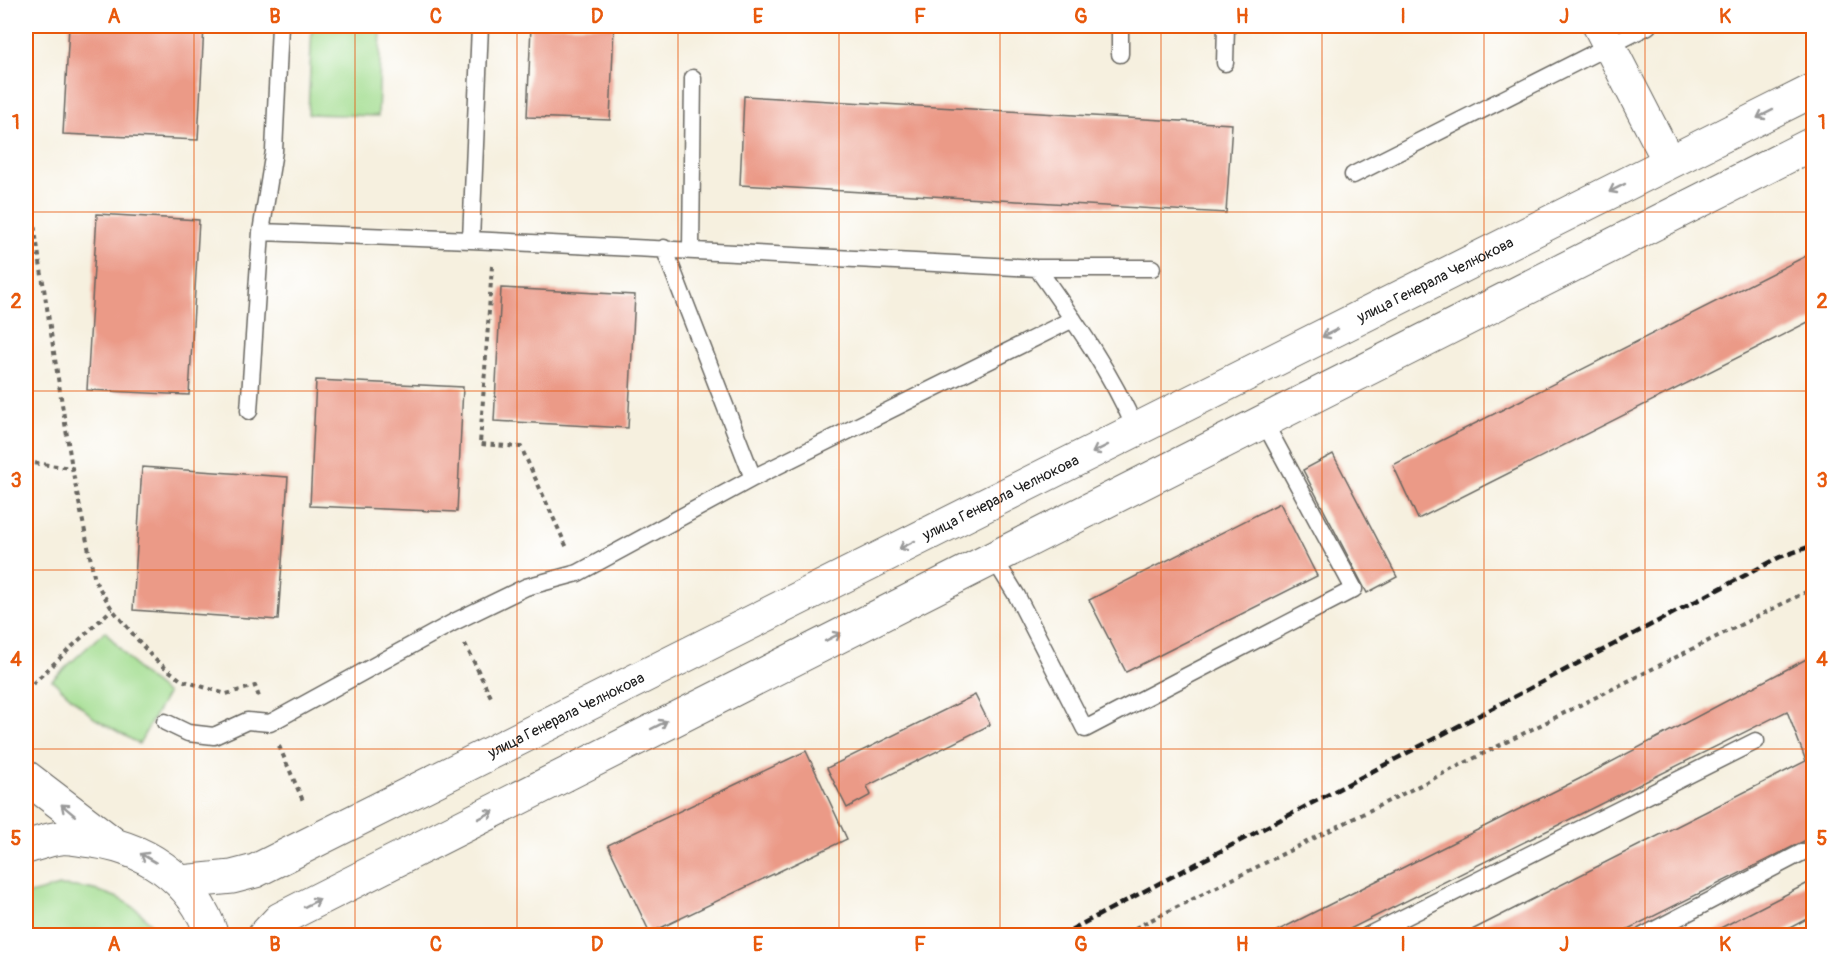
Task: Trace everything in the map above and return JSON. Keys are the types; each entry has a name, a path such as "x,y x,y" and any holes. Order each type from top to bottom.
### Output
{"main road":[{"name":"улица Генерала Челнокова","path":"181,882 232,878 255,871 1814,90"},
{"path":"264,936 280,919 1814,143"},
{"path":"26,777 111,842 149,857 181,882 200,907 212,936"},
{"path":"26,847 62,838 111,842"}],"street":[{"path":"1604,35 1669,162"}],"lane":[{"path":"249,411 261,232 274,151 280,26"},
{"path":"471,240 480,26"},
{"path":"1120,26 1120,54"},
{"path":"1225,63 1226,26"},
{"path":"1353,175 1604,35 1648,26"},
{"path":"691,249 693,78"},
{"path":"261,232 691,249 1037,268 1152,268"},
{"path":"664,248 753,478"},
{"path":"1037,268 1073,319 1121,395 1136,430"},
{"path":"165,722 188,733 214,736 247,721 270,723 454,622 526,587 579,573 753,478 1073,319"},
{"path":"993,557 1017,596 1085,729 1353,589 1263,420"},
{"path":"1366,936 1756,741"},
{"path":"1643,936 1803,852"}],"path":[{"path":"26,173 72,468 95,581 112,609 153,658 181,680 226,694 255,686 304,803"},
{"path":"493,240 480,444 521,447 579,573"},
{"path":"26,462 72,468"},
{"path":"1119,936 1814,588"},
{"path":"26,690 112,609"},
{"path":"472,660 491,697"}],"green space":[{"path":"312,26 381,26 378,116 308,114"},
{"path":"105,631 140,672 167,694 139,744 94,718 52,680"},
{"path":"59,886 88,889 116,897 140,912 158,935 26,935 26,895"}],"building":[{"path":"69,26 204,26 198,140 63,134"},
{"path":"531,26 614,26 610,120 527,117"},
{"path":"744,96 1232,124 1226,213 740,185"},
{"path":"97,214 199,220 189,395 87,390"},
{"path":"1814,252 1814,319 1418,519 1393,465"},
{"path":"501,288 635,295 628,428 494,421"},
{"path":"316,380 463,387 457,512 310,506"},
{"path":"1333,454 1397,577 1367,593 1303,470"},
{"path":"142,467 288,477 278,620 133,610"},
{"path":"1280,503 1317,576 1126,672 1089,600"},
{"path":"1812,656 1814,836 1614,936 1460,936 1806,761 1787,711 1336,936 1267,936 1579,779"},
{"path":"975,695 990,725 867,786 871,795 847,808 827,768"},
{"path":"806,751 847,839 650,933 608,845"},
{"path":"1814,880 1814,915 1775,936 1705,936"}],"railway":[{"path":"1059,936 1780,557 1814,545"}]}
